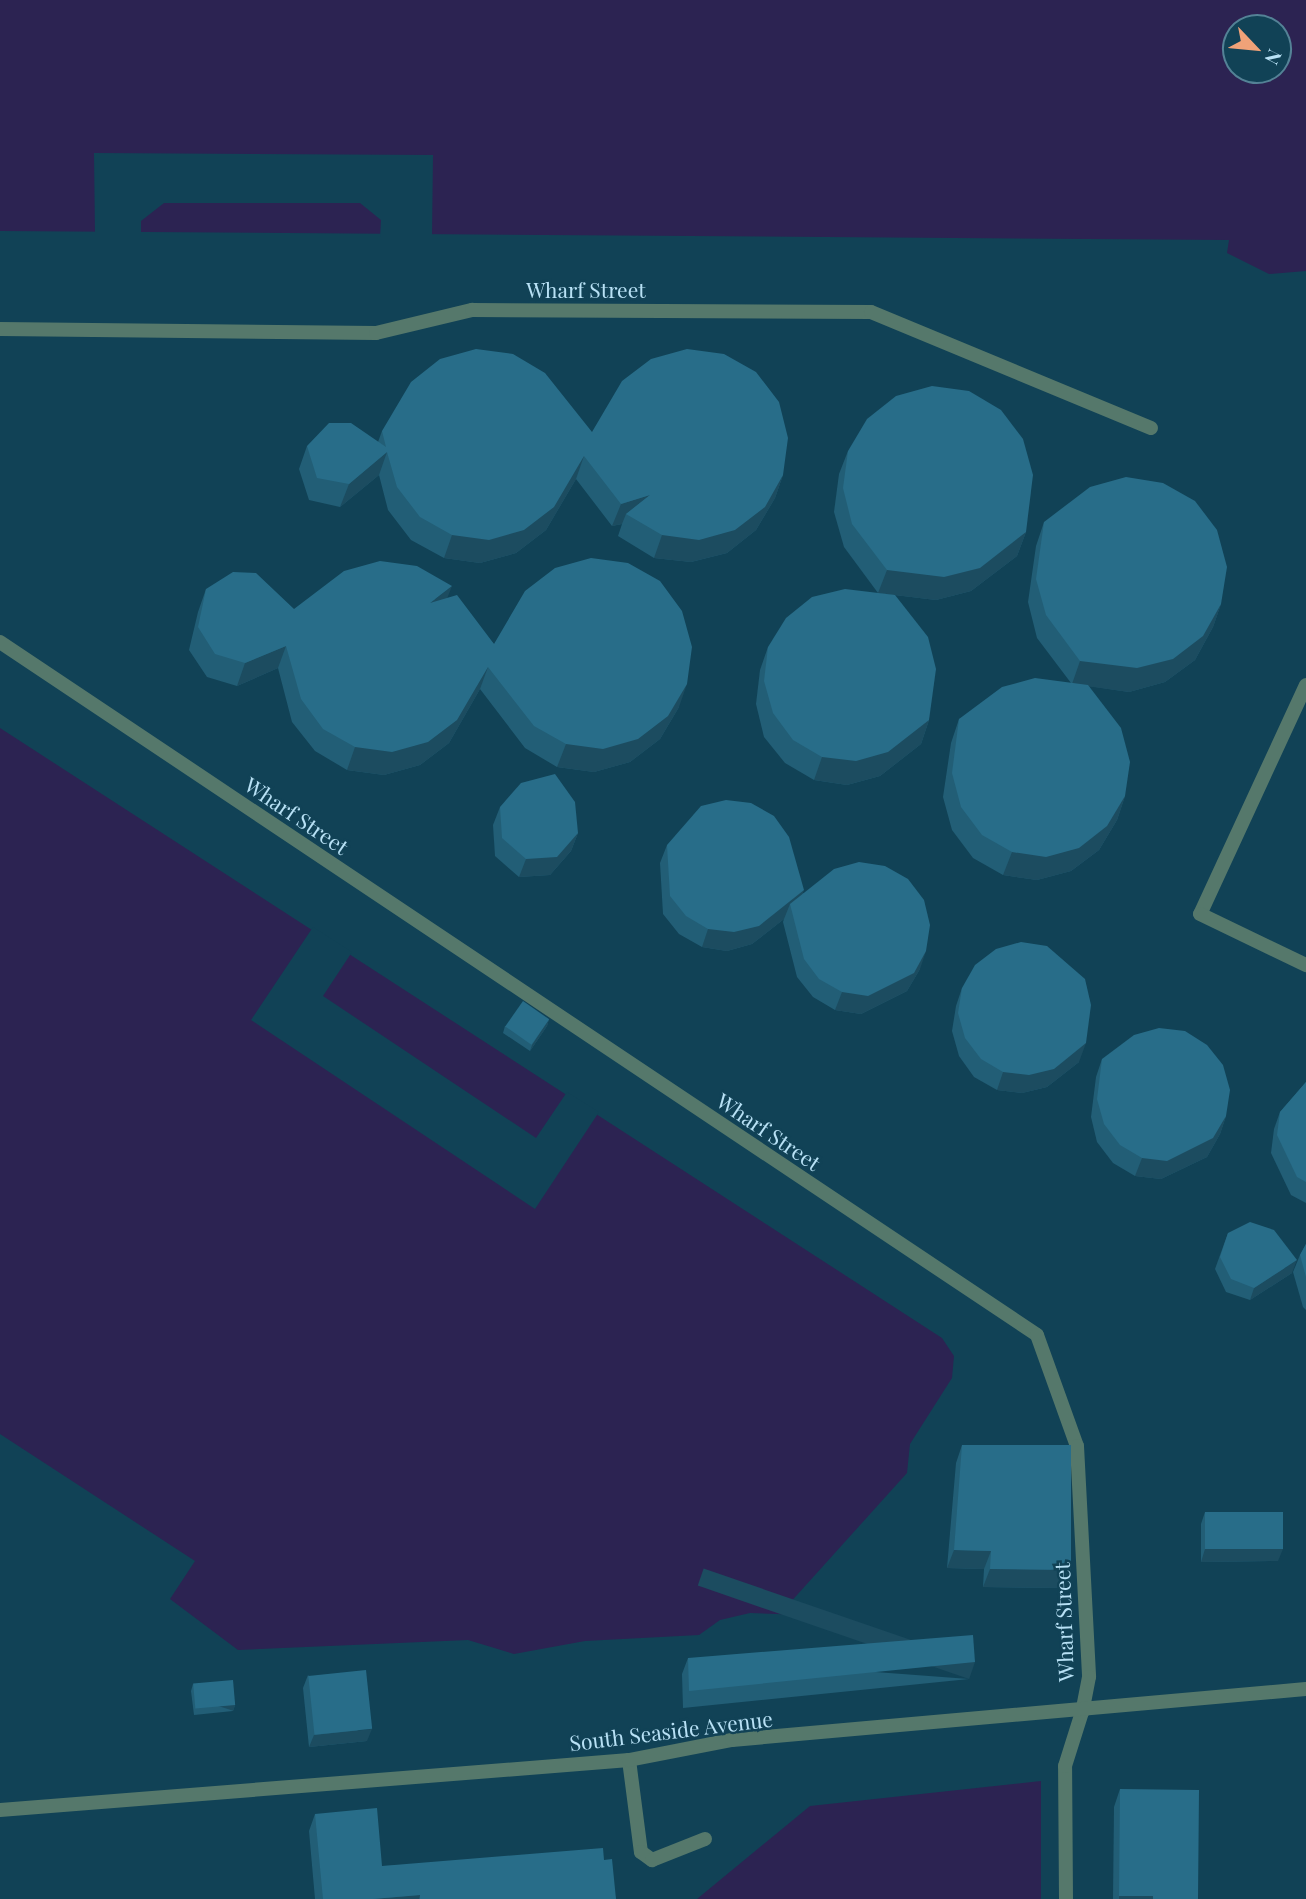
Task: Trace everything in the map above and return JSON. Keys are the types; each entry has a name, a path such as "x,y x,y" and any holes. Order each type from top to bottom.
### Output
{"street":[{"name":"Wharf Street","path":"0,330 376,333 472,310 871,312 1151,428"},
{"name":"Wharf Street","path":"0,642 1037,1335 1077,1446 1089,1677 1082,1713 1065,1766 1066,1899"},
{"path":"1306,684 1200,914 1306,965"},
{"name":"South Seaside Avenue","path":"0,1810 629,1760 732,1740 1082,1713 1306,1689"},
{"path":"629,1760 641,1852 652,1860 705,1839"}],"shaded area":[{"path":"0,0 1306,0 1306,271 1269,274 1227,253 1229,240 0,231"},
{"path":"0,728 942,1338 954,1356 952,1378 910,1444 907,1473 788,1605 804,1615 750,1613 720,1620 699,1635 585,1641 514,1654 468,1640 238,1650 170,1599 195,1561 0,1434"},
{"path":"1041,1781 1041,1899 697,1899 810,1806"}],"pier":[{"path":"94,153 433,155 432,237 380,237 381,220 360,203 164,203 141,221 141,235 95,235"},
{"path":"313,927 352,952 323,996 536,1138 567,1092 599,1112 535,1209 251,1020"}],"building":[{"path":"476,349 513,354 545,373 592,432 622,381 651,359 687,349 724,354 756,372 779,402 788,438 783,475 765,507 735,530 699,540 662,535 626,514 650,495 621,504 584,456 554,507 524,530 489,540 452,535 420,517 397,487 387,452 349,484 317,478 307,446 329,423 351,423 386,447 382,431 411,382 440,359"},
{"path":"932,386 969,391 1001,410 1023,439 1033,475 1026,532 980,568 944,577 887,570 852,524 843,488 848,451 867,419 896,396"},
{"path":"1126,477 1163,483 1195,501 1217,530 1227,567 1221,604 1203,636 1173,659 1137,668 1080,661 1046,615 1036,579 1044,522 1090,487"},
{"path":"591,558 628,563 660,581 682,611 692,647 687,684 668,716 638,739 603,749 566,744 534,726 488,667 457,720 428,742 392,752 355,747 323,729 301,699 286,646 245,663 215,654 198,627 206,589 233,572 256,573 294,609 344,571 380,561 417,566 452,586 430,603 457,595 494,644 525,591 555,568"},
{"path":"845,589 895,595 928,637 936,669 929,720 888,752 856,761 822,757 793,740 773,713 764,681 768,647 786,618 812,597"},
{"path":"1035,678 1088,685 1121,728 1130,762 1125,796 1107,826 1079,848 1046,857 1012,852 982,835 961,807 952,773 959,719 1002,687"},
{"path":"555,774 575,802 578,833 557,857 526,859 502,838 500,807 521,783"},
{"path":"726,800 751,803 774,816 789,837 804,890 759,926 734,932 708,929 686,916 670,896 667,845 701,806"},
{"path":"859,862 885,866 908,879 924,900 930,925 926,951 914,973 868,996 842,992 819,979 804,959 790,904 834,869"},
{"path":"1021,942 1047,946 1085,979 1091,1005 1086,1043 1054,1069 1029,1075 1003,1072 981,1059 965,1038 958,1013 962,988 975,965 996,949"},
{"path":"523,1001 549,1019 531,1045 505,1026"},
{"path":"1159,1028 1185,1031 1207,1045 1223,1065 1230,1090 1226,1116 1213,1138 1167,1161 1142,1158 1120,1145 1104,1124 1097,1099 1102,1059 1134,1035"},
{"path":"1306,1082 1306,1182 1297,1177 1277,1135 1280,1112"},
{"path":"1250,1222 1274,1230 1297,1260 1254,1288 1231,1279 1220,1257 1228,1233"},
{"path":"1306,1244 1306,1277 1300,1255"},
{"path":"962,1445 1071,1445 1071,1570 990,1569 991,1551 954,1550"},
{"path":"1205,1512 1283,1512 1283,1549 1205,1549"},
{"path":"973,1635 975,1662 689,1691 688,1658"},
{"path":"366,1670 372,1729 314,1735 308,1676"},
{"path":"233,1680 235,1705 195,1708 193,1683"},
{"path":"1120,1789 1199,1790 1198,1899 1119,1896"},
{"path":"377,1808 382,1866 603,1848 604,1860 612,1859 616,1899 420,1899 420,1895 323,1899 315,1814"}]}
